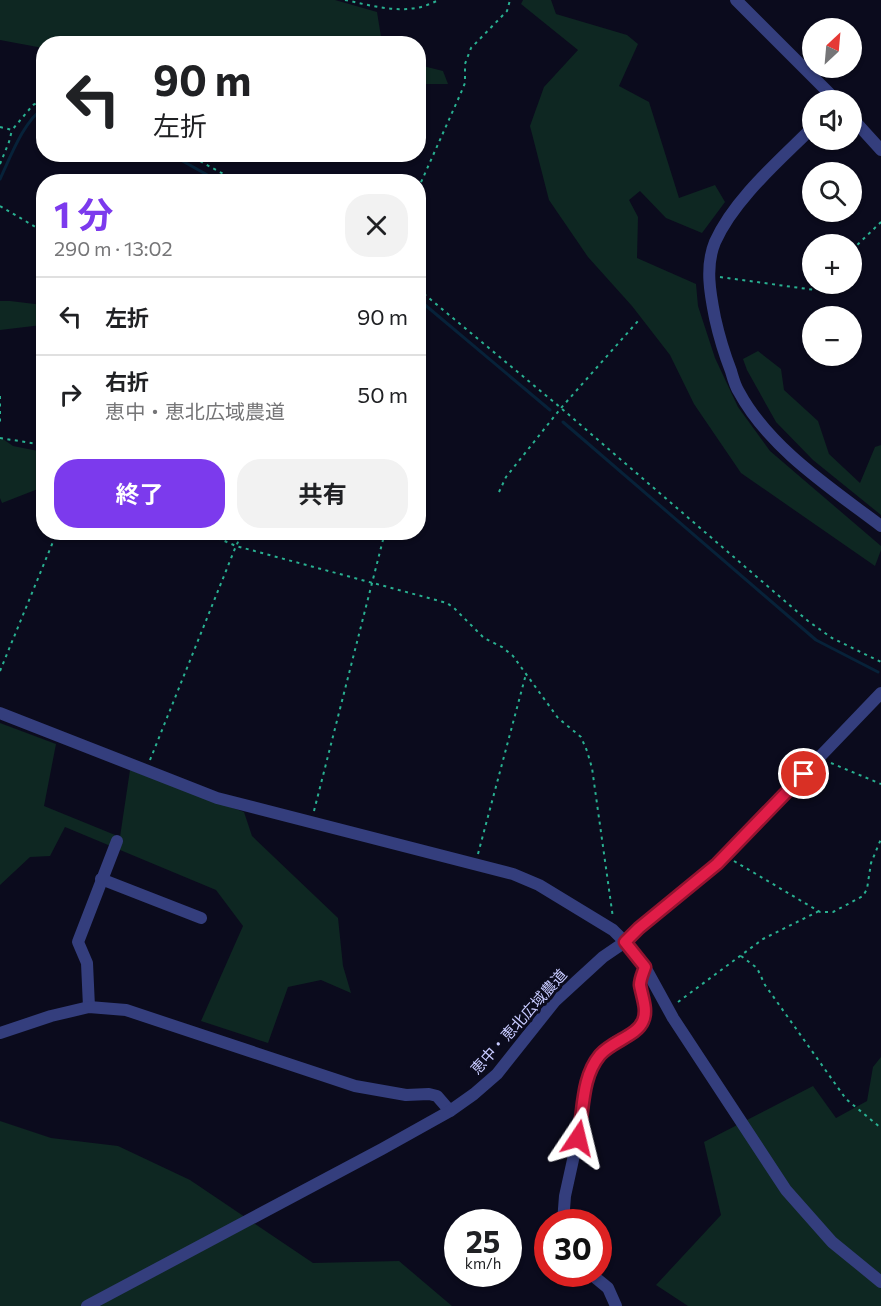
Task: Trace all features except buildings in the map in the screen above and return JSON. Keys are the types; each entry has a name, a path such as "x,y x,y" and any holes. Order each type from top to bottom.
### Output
{"street":[{"path":"736,0 826,90"},
{"path":"862,129 881,150"},
{"path":"802,139 753,187 723,226 711,255 710,297 720,342 738,391 757,420 776,441 812,473 881,526"},
{"name":"恵中・恵北広域農道","path":"87,1306 382,1149 450,1111 474,1094 497,1074 555,1000 603,957 625,942 717,864 881,693"},
{"path":"0,713 217,798 513,874 539,885 613,930 645,967 668,1009 786,1190 832,1242 881,1282"},
{"path":"88,1007 87,963 78,942 117,841"},
{"path":"101,879 201,918"},
{"path":"564,1209 582,1119 586,1081 601,1054 615,1042 634,1033 643,1022 645,1009 640,982 645,967"},
{"path":"0,1033 51,1016 88,1007 126,1010 355,1086 406,1095 437,1095 450,1111"},
{"path":"607,1287 616,1306"}],"path":[{"path":"345,0 388,9 419,8 439,0"},
{"path":"425,174 465,83 467,56 471,48 507,10 510,0"},
{"path":"0,164 12,130 36,103"},
{"path":"0,127 12,130"},
{"path":"201,162 223,174"},
{"path":"0,206 36,227"},
{"path":"862,240 881,222"},
{"path":"710,277 802,288"},
{"path":"426,296 561,408 808,621 832,638 881,662"},
{"path":"499,492 506,477 561,408 638,321"},
{"path":"0,396 0,422"},
{"path":"0,438 36,444"},
{"path":"0,671 54,540"},
{"path":"222,540 236,546 447,603 484,638 502,647 513,656 558,718 581,737 587,751 592,768 612,902 613,930"},
{"path":"145,771 239,540"},
{"path":"311,823 383,540"},
{"path":"476,864 526,674"},
{"path":"819,758 881,784"},
{"path":"724,856 819,911 833,912 863,896 867,889 871,863 881,839"},
{"path":"668,1009 772,933 819,911"},
{"path":"741,956 757,968 765,985 846,1099 881,1128"}],"green space":[{"path":"0,0 335,0 377,12 381,36 36,36 36,47 0,40"},
{"path":"523,0 551,0 556,14 627,35 638,44 619,86 649,102 679,198 715,185 725,202 702,233 666,218 640,191 629,200 638,217 637,258 696,284 698,306 715,358 738,407 770,451 881,546 875,566 741,473 694,404 670,355 632,306 588,257 549,200 530,126 544,87 578,50 521,4"},
{"path":"426,67 443,71 448,84 426,84"},
{"path":"0,301 36,304 36,326 0,330"},
{"path":"758,351 781,369 784,390 818,421 829,454 860,483 875,447 881,445 881,515 813,460 776,422 743,359"},
{"path":"0,437 13,446 36,451 36,490 2,503 0,498"},
{"path":"0,723 56,744 44,806 120,837 130,770 244,812 252,836 338,918 343,966 351,993 321,980 288,987 268,1043 201,1021 243,926 216,890 65,827 50,856 30,857 0,885"},
{"path":"881,1057 881,1306 688,1306 656,1285 721,1215 704,1142 813,1086 836,1118 867,1101 873,1067"},
{"path":"0,1121 51,1138 118,1146 190,1180 313,1263 399,1261 452,1306 0,1306"}],"waterway":[{"path":"0,179 24,130 36,115"},
{"path":"184,162 206,174"},
{"path":"426,306 550,410"},
{"path":"563,422 816,640 878,672"}],"route":[{"path":"578,1138 586,1081 592,1067 601,1054 615,1042 634,1033 645,1017 640,982 645,967 625,942 717,864 804,774"}]}
